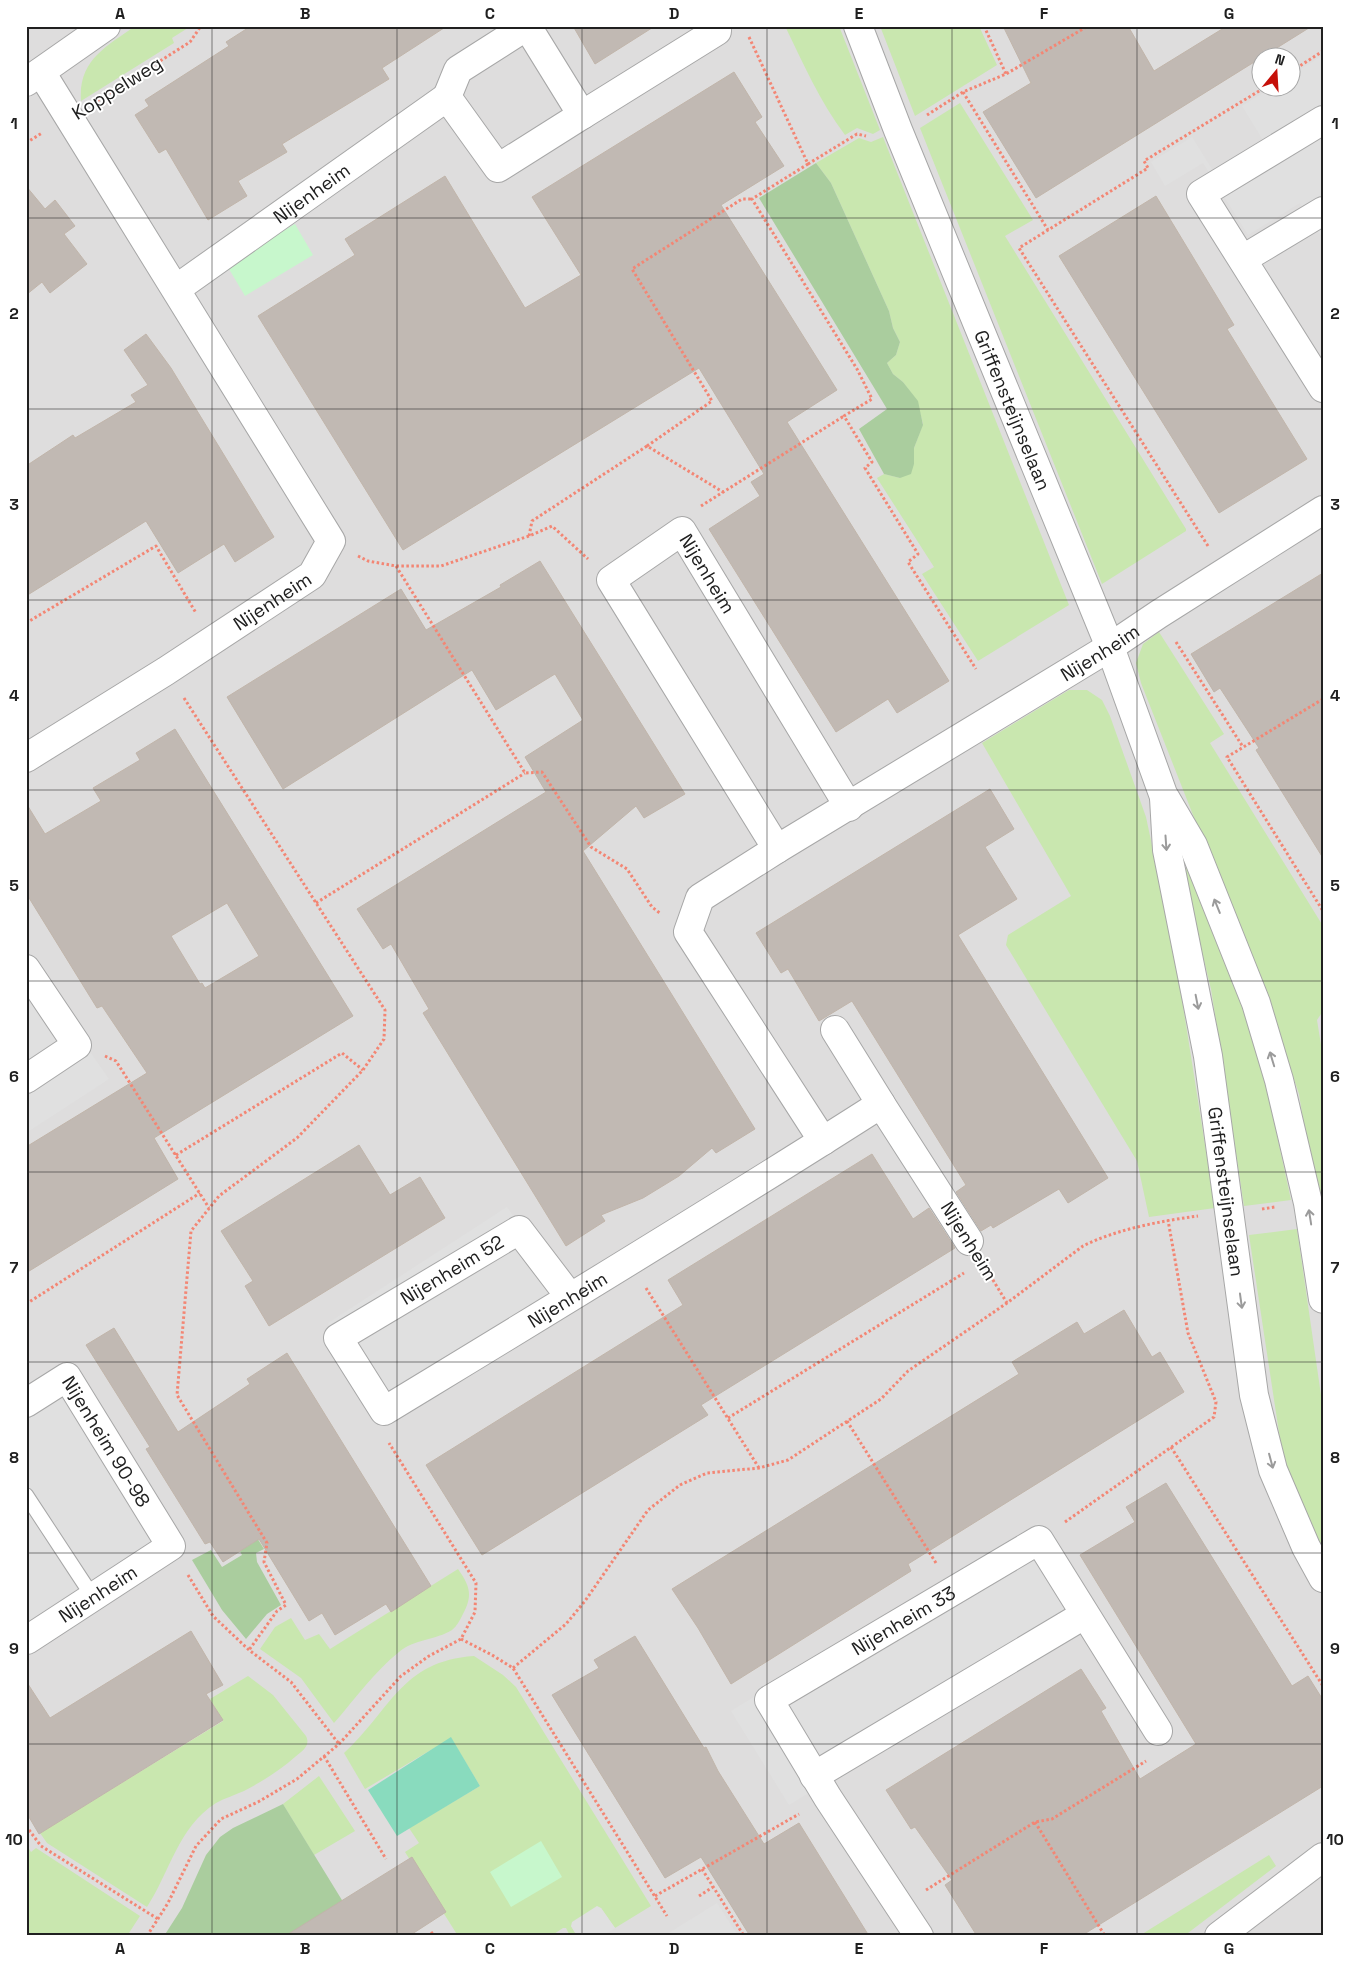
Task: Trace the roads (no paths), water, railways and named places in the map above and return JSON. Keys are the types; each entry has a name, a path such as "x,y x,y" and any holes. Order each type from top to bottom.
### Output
{"street":[{"path":"106,26 34,77 70,118 176,289"},
{"path":"582,115 527,26 458,70 447,97 498,168 717,31"},
{"name":"Griffensteijnselaan","path":"858,26 898,130 1110,647 1163,794 1193,845 1256,1003 1279,1080 1308,1202 1323,1299"},
{"name":"Nijenheim","path":"26,758 166,671 312,575 332,541 176,289 447,97"},
{"path":"1323,120 1201,194 1323,388"},
{"path":"1243,259 1323,211"},
{"name":"Nijenheim","path":"823,1141 688,932 700,898 1110,647 1158,614 1323,510"},
{"name":"Nijenheim","path":"778,849 611,580 682,531 849,807"},
{"name":"Griffensteijnselaan","path":"1163,794 1166,850 1208,1056 1254,1395 1273,1470 1306,1547 1323,1578"},
{"path":"26,969 77,1045 26,1079"},
{"name":"Nijenheim","path":"835,1030 976,1251"},
{"name":"Nijenheim","path":"384,1411 881,1104"},
{"name":"Nijenheim 52","path":"384,1411 338,1338 519,1230 570,1297"},
{"name":"Nijenheim 90-98","path":"26,1404 67,1377 171,1546"},
{"name":"Nijenheim 33","path":"919,1936 821,1787 769,1700 1039,1540 1084,1615"},
{"name":"Nijenheim","path":"26,1638 27,1640 171,1546"},
{"path":"821,1787 1084,1615 1158,1731"},
{"path":"1219,1936 1323,1857"}],"lane":[{"path":"26,1495 92,1597"}]}
